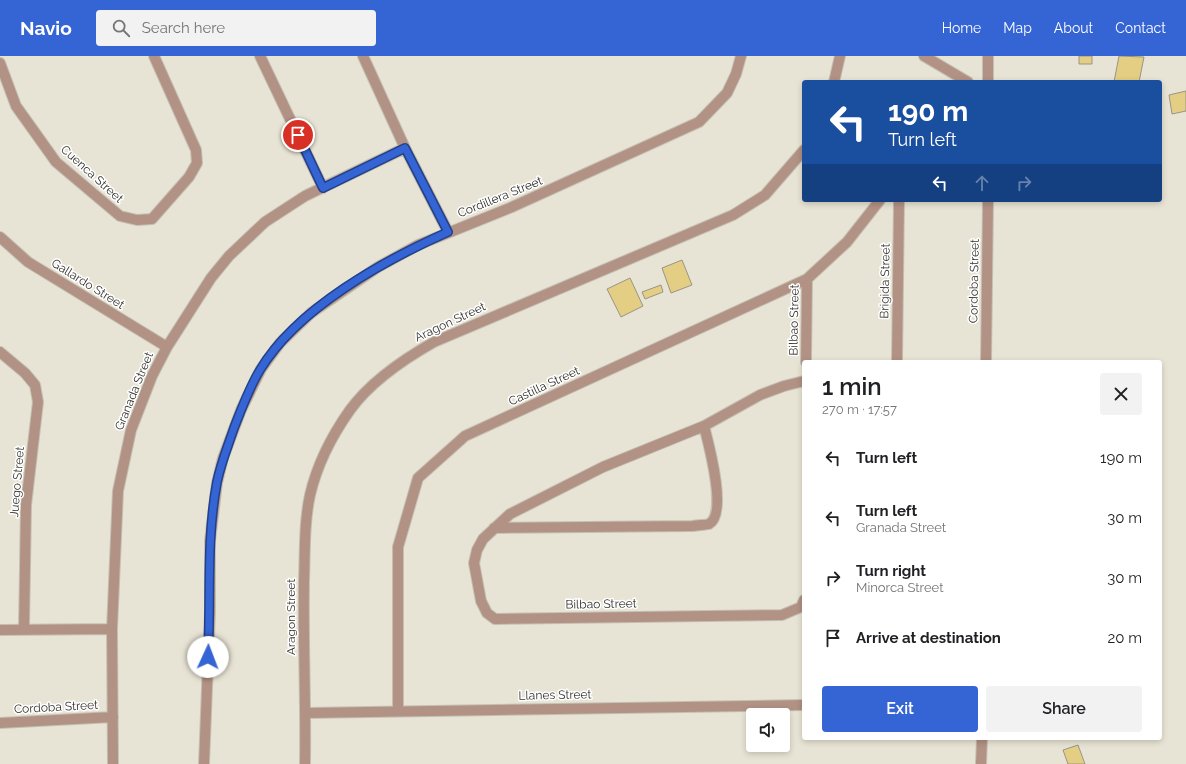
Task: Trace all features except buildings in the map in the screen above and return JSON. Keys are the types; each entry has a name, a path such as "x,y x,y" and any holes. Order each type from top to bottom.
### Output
{"street":[{"name":"Cuenca Street","path":"0,63 16,106 56,162 120,216 138,220 152,219 189,177 197,163 196,150 154,56"},
{"path":"260,56 323,188"},
{"path":"363,56 405,148 448,232"},
{"name":"Cordillera Street","path":"204,764 210,612 210,541 217,483 223,458 250,388 261,369 280,343 311,313 378,267 418,245 512,207 699,122 727,93 736,74 741,56"},
{"path":"834,80 840,56"},
{"path":"924,56 965,80"},
{"path":"988,56 988,80"},
{"name":"Granada Street","path":"113,764 112,629 116,515 121,473 131,430 142,400 167,347 202,290 229,256 265,222 285,208 405,148"},
{"name":"Aragon Street","path":"305,764 306,713 304,563 310,494 319,469 337,429 351,409 386,375 411,355 434,342 733,215 765,195 802,152"},
{"name":"Castilla Street","path":"398,710 398,547 418,478 465,436 807,278 847,242 878,202"},
{"name":"Brigida Street","path":"897,360 899,202"},
{"name":"Cordoba Street","path":"986,360 988,202"},
{"name":"Gallardo Street","path":"0,237 28,262 167,347"},
{"name":"Bilbao Street","path":"806,360 807,278"},
{"name":"Juego Street","path":"0,352 25,373 35,385 38,402 26,506 24,629"},
{"name":"Bilbao Street","path":"802,382 784,386 760,395 704,426 603,467 510,514 483,539 474,563 481,601 487,613 495,619 782,615 800,607 802,604"},
{"path":"494,528 693,526 709,524 714,518 716,490 715,469 704,426"},
{"path":"0,630 112,629"},
{"name":"Llanes Street","path":"306,713 398,710 802,705"},
{"name":"Cordoba Street","path":"0,723 113,718"},
{"path":"981,764 982,740"}],"route":[{"path":"208,657 210,612 210,541 217,483 223,458 250,388 261,369 280,343 311,313 378,267 418,245 448,232 405,148 323,188 298,135"}]}
